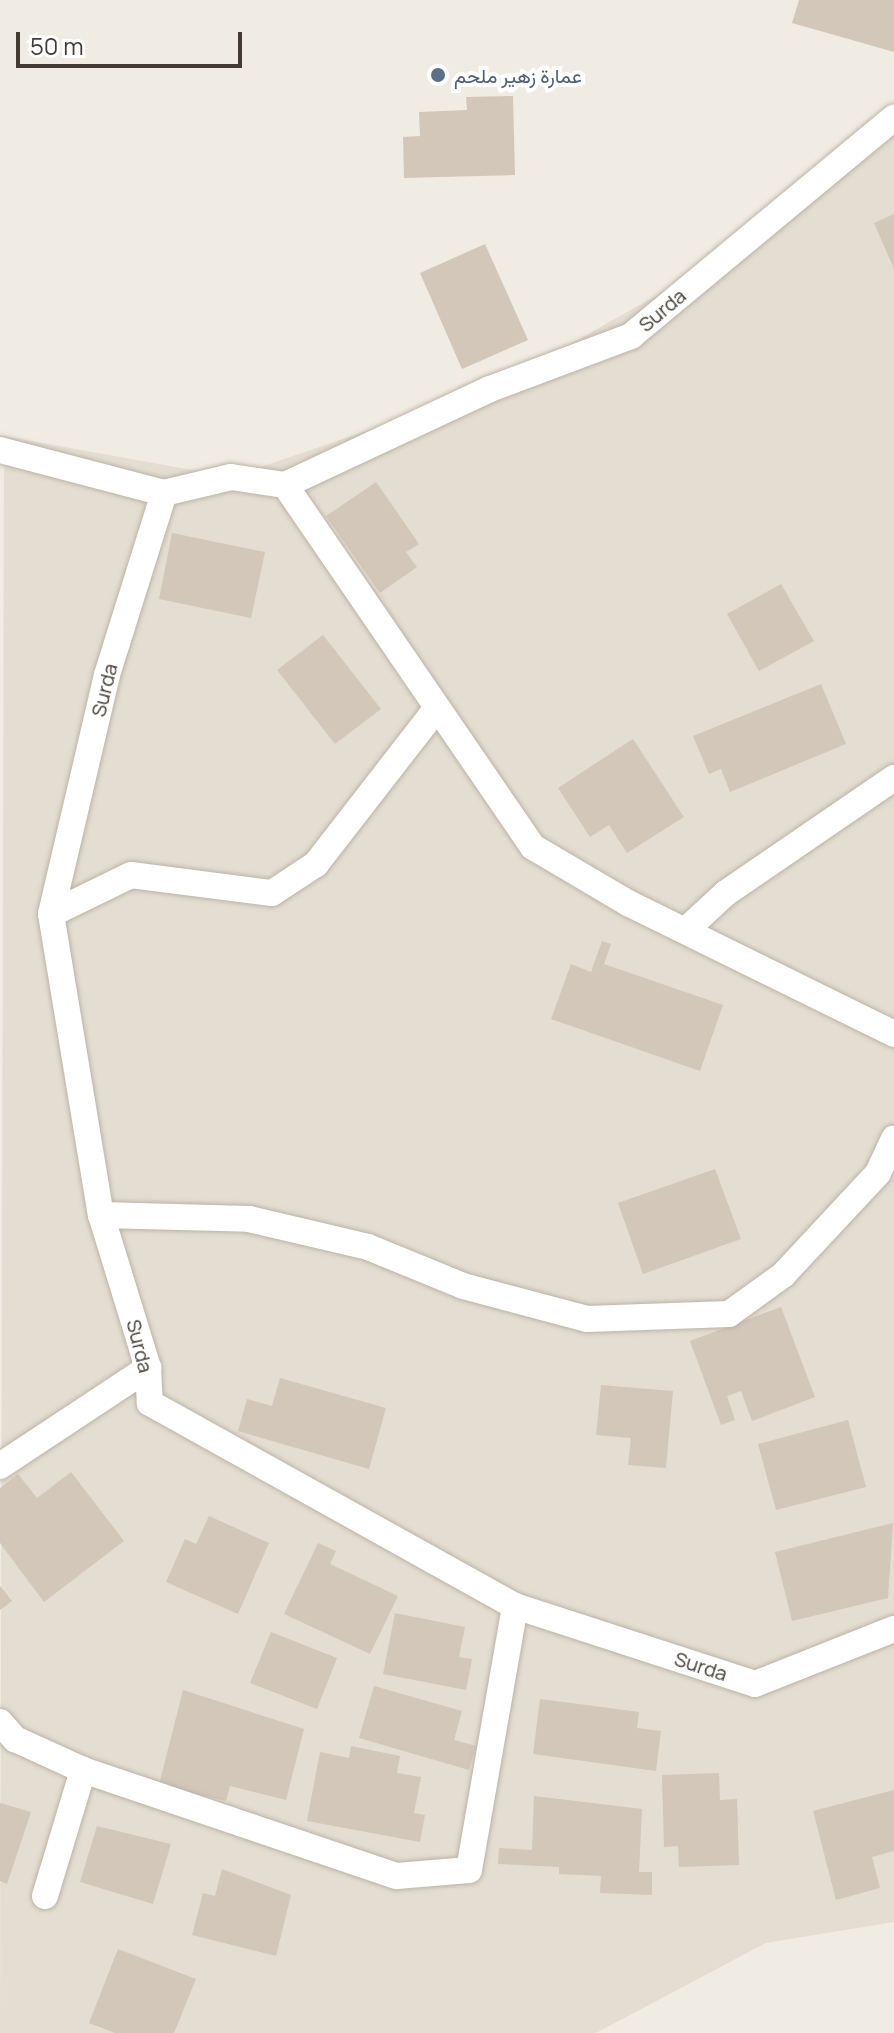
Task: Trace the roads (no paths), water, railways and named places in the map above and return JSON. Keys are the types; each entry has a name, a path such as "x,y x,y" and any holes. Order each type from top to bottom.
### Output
{"street":[{"name":"Surda","path":"285,485 490,389 631,336 894,118"},
{"path":"0,450 164,493 231,477 285,485 533,847 894,1034"},
{"name":"Surda","path":"164,493 107,675 51,914 101,1215 148,1368 150,1403 515,1606 755,1684 894,1629"},
{"path":"51,914 131,875 272,893 316,864 437,708"},
{"path":"687,929 726,893 894,778"},
{"path":"101,1215 249,1219 368,1247 463,1286 587,1319 729,1314 783,1275 878,1173 894,1138"},
{"path":"0,1466 148,1368"},
{"path":"0,1722 15,1739 83,1770 397,1876 469,1870 515,1606"},
{"path":"45,1896 83,1770"}],"place":[{"name":"عمارة زهير ملحم","path":"438,75"}]}
